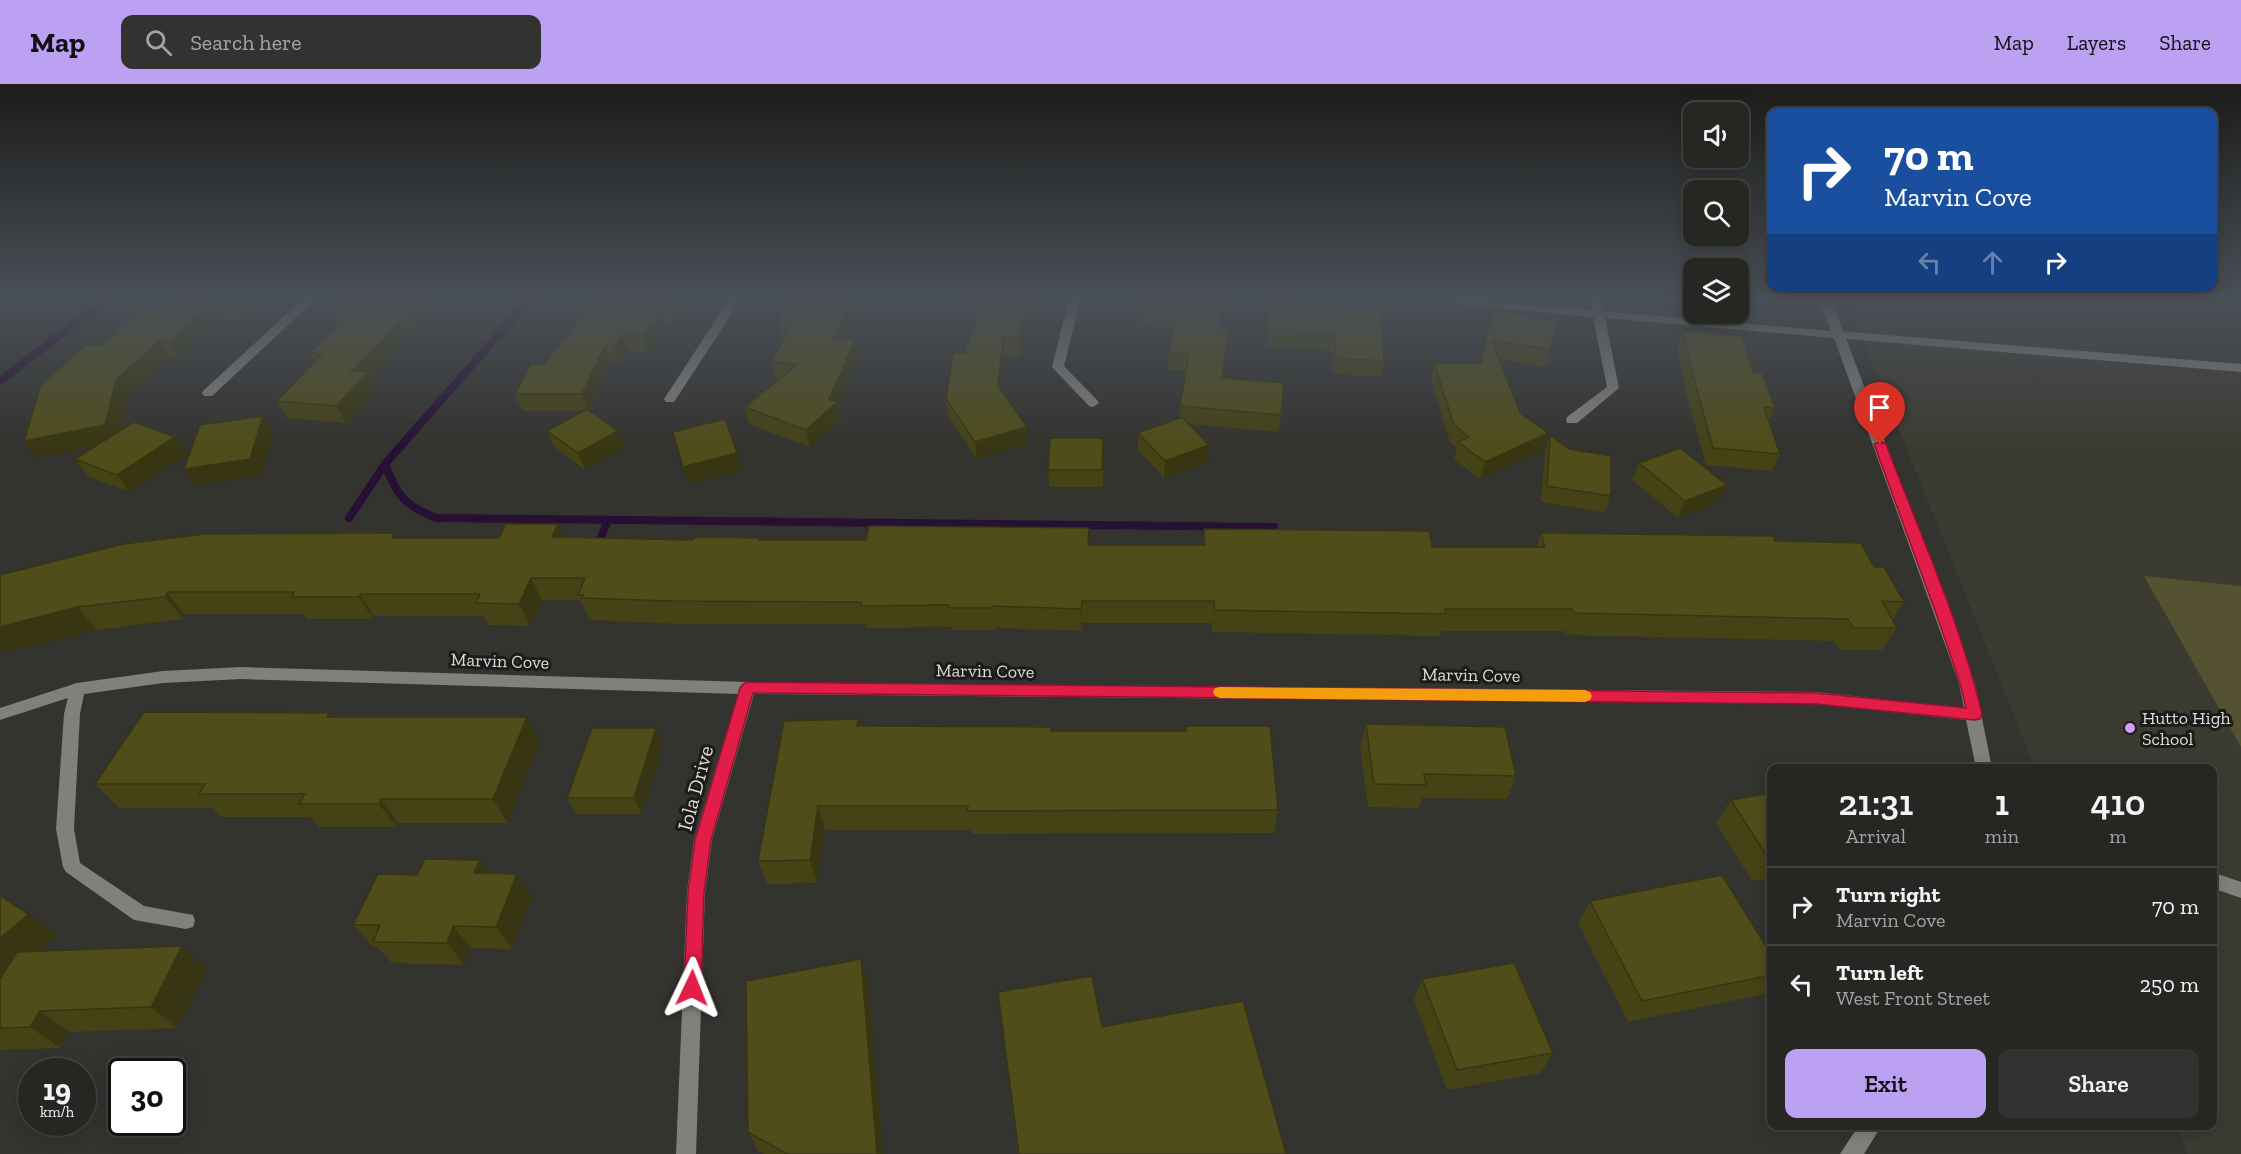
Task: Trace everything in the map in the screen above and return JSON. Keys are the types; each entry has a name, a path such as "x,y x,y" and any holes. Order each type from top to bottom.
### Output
{"street":[{"path":"208,393 257,348"},
{"path":"670,399 703,348"},
{"path":"1063,348 1058,367 1093,403"},
{"path":"1572,420 1613,388 1605,348"},
{"path":"1844,348 1967,683 1983,764"},
{"path":"1997,348 2241,368"},
{"name":"Marvin Cove","path":"0,714 77,689 163,677 240,673 748,688 1816,698 1974,714"},
{"name":"Iola Drive","path":"686,1154 697,882 703,840 716,790 748,688"},
{"path":"77,689 72,714 65,829 72,867 140,914 186,921"},
{"path":"2217,882 2241,890"},
{"path":"1851,1154 1868,1130"}],"shaded area":[{"name":"Hutto High School","path":"1866,348 2241,348 2241,1154 2187,1154 2178,1130 2217,1130 2217,764 2033,764"},
{"path":"2144,576 2241,586 2241,747"}],"building":[{"path":"83,348 151,348 116,380 105,425 24,441 41,385"},
{"path":"315,348 375,348 351,371 368,372 336,406 277,401 322,354 310,353"},
{"path":"557,348 604,348 582,394 515,394 531,364 544,364"},
{"path":"779,348 852,348 829,399 837,402 806,430 745,407 798,364 771,362"},
{"path":"967,348 1002,348 998,386 1027,427 975,442 946,399 953,353 965,353"},
{"path":"1170,348 1226,348 1222,378 1284,383 1281,415 1180,406 1189,354 1169,353"},
{"path":"1336,348 1383,348 1384,361 1336,358"},
{"path":"1484,348 1495,348 1520,413 1548,433 1485,462 1458,442 1469,437 1454,425 1434,363 1481,363"},
{"path":"1687,348 1746,348 1753,372 1762,373 1775,408 1764,407 1780,454 1713,448"},
{"path":"587,409 618,431 578,453 547,431"},
{"path":"263,416 250,459 184,469 200,425"},
{"path":"1182,417 1209,445 1165,461 1138,433"},
{"path":"725,419 737,453 683,467 673,432"},
{"path":"134,422 175,437 117,475 75,459"},
{"path":"1550,435 1569,449 1611,456 1611,496 1547,486"},
{"path":"1050,438 1103,438 1102,470 1048,470"},
{"path":"1680,448 1727,485 1685,501 1639,463"},
{"path":"506,524 558,524 552,537 693,540 694,537 760,538 759,540 866,540 869,526 1089,528 1088,545 1205,545 1204,529 1429,531 1432,547 1545,547 1541,533 1773,536 1775,541 1861,543 1874,567 1884,567 1904,602 1882,601 1897,628 1853,628 1848,619 1574,613 1572,609 1445,609 1446,614 1214,610 1214,601 1082,601 1081,609 992,606 992,608 949,608 949,605 861,606 861,602 582,598 583,595 578,595 585,578 531,578 519,604 476,603 480,594 360,594 359,597 292,597 294,592 167,592 165,597 77,607 0,627 0,575 123,544 204,534 395,533 392,538 499,538"},
{"path":"144,712 329,713 327,717 527,717 493,799 381,799 379,804 299,804 305,794 199,794 205,784 95,784"},
{"path":"858,719 857,726 1051,727 1051,731 1186,731 1186,726 1270,726 1278,810 967,811 968,806 818,806 810,860 758,861 784,721"},
{"path":"1366,724 1505,727 1516,776 1424,774 1426,785 1374,784"},
{"path":"592,728 656,728 634,798 567,798"},
{"path":"1767,794 1767,856 1731,800"},
{"path":"425,859 480,860 474,873 517,874 496,927 453,926 447,943 373,942 380,925 353,925 378,874 417,875"},
{"path":"1722,875 1767,948 1767,976 1642,1001 1590,901"},
{"path":"0,896 29,914 0,938"},
{"path":"182,946 151,1007 40,1011 30,1027 0,1028 0,979 17,952"},
{"path":"861,959 877,1154 787,1154 748,1132 746,981"},
{"path":"1514,963 1553,1053 1457,1070 1422,979"},
{"path":"1092,976 1102,1027 1243,1001 1286,1154 1019,1154 998,992"}],"waterway":[{"path":"0,381 43,348"},
{"path":"385,464 487,348"},
{"path":"349,518 385,464"},
{"path":"385,464 403,498 416,509 436,518 1274,527"},
{"path":"596,549 608,520"}],"slow traffic":[{"path":"1220,692 1585,696"}],"place":[{"name":"Hutto High School","path":"2130,728"}],"route":[{"path":"692,988 696,892 703,840 748,688 1816,698 1974,714 1967,683 1945,619 1880,444"}]}
